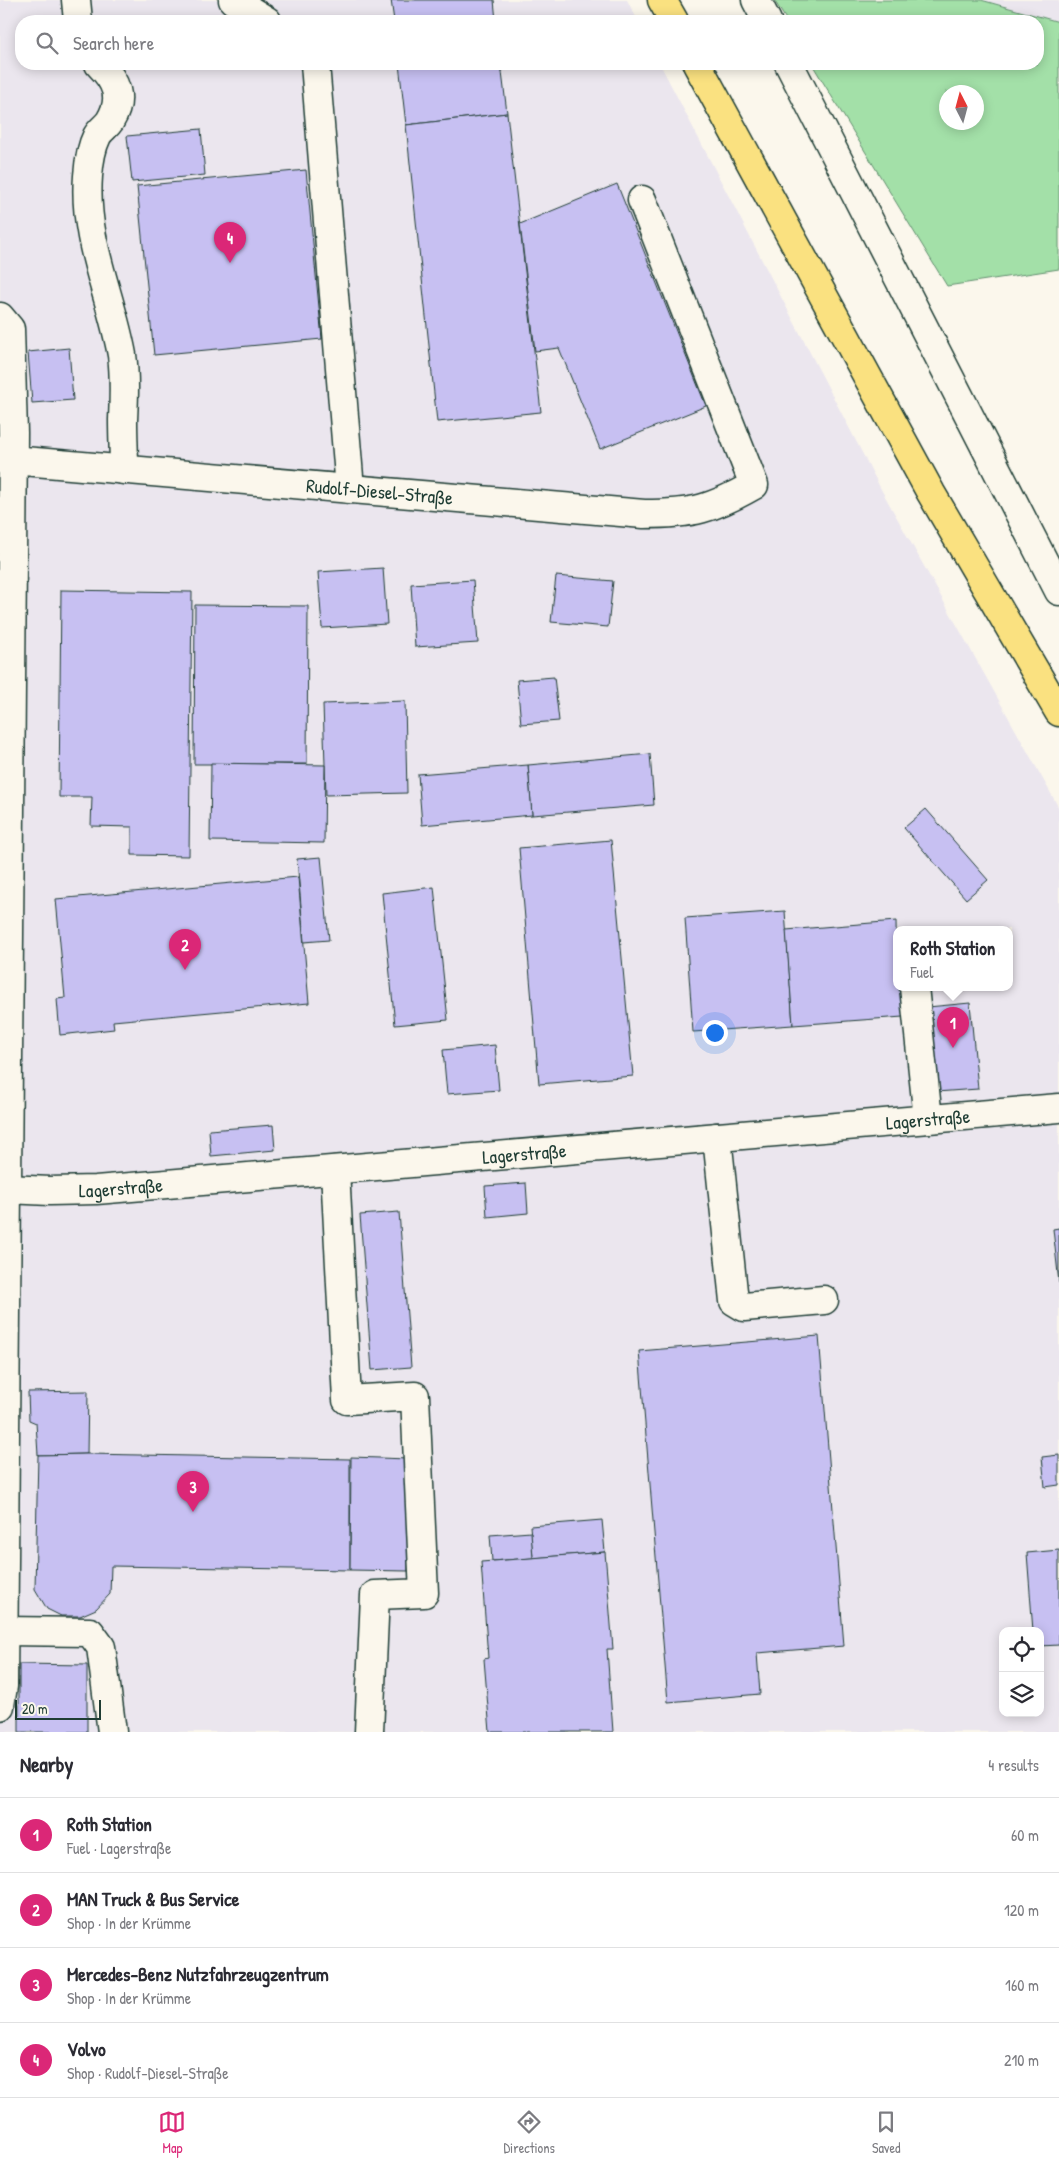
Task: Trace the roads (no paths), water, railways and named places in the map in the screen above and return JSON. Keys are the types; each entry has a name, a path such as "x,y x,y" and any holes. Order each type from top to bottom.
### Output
{"main road":[{"path":"662,0 671,15"},
{"path":"700,70 932,492 1059,712"}],"street":[{"path":"76,0 77,15"},
{"path":"233,0 257,15"},
{"path":"756,0 764,15"},
{"path":"105,70 116,86 116,103 110,121 98,134 91,151 88,176 88,202 94,249 122,355 125,387 124,470"},
{"path":"315,70 350,489"},
{"path":"792,70 1059,591"},
{"name":"Rudolf-Diesel-Straße","path":"6,460 608,511 674,514 701,510 729,499 754,485 642,200"},
{"path":"0,317 10,329 6,460 7,1189 4,1686 0,1706"},
{"path":"914,991 928,1119"},
{"name":"Lagerstraße","path":"7,1189 50,1191 96,1190 1053,1107"},
{"path":"717,1137 734,1302 744,1307 824,1300"},
{"path":"335,1170 347,1400 415,1396 424,1593 375,1595 369,1732"},
{"path":"3,1631 90,1632 101,1647 112,1732"}],"place":[{"name":"Volvo","path":"230,263"},
{"name":"MAN Truck & Bus Service","path":"185,970"},
{"name":"Roth Station","path":"953,1048"},
{"name":"Mercedes-Benz Nutzfahrzeugzentrum","path":"193,1512"}]}
